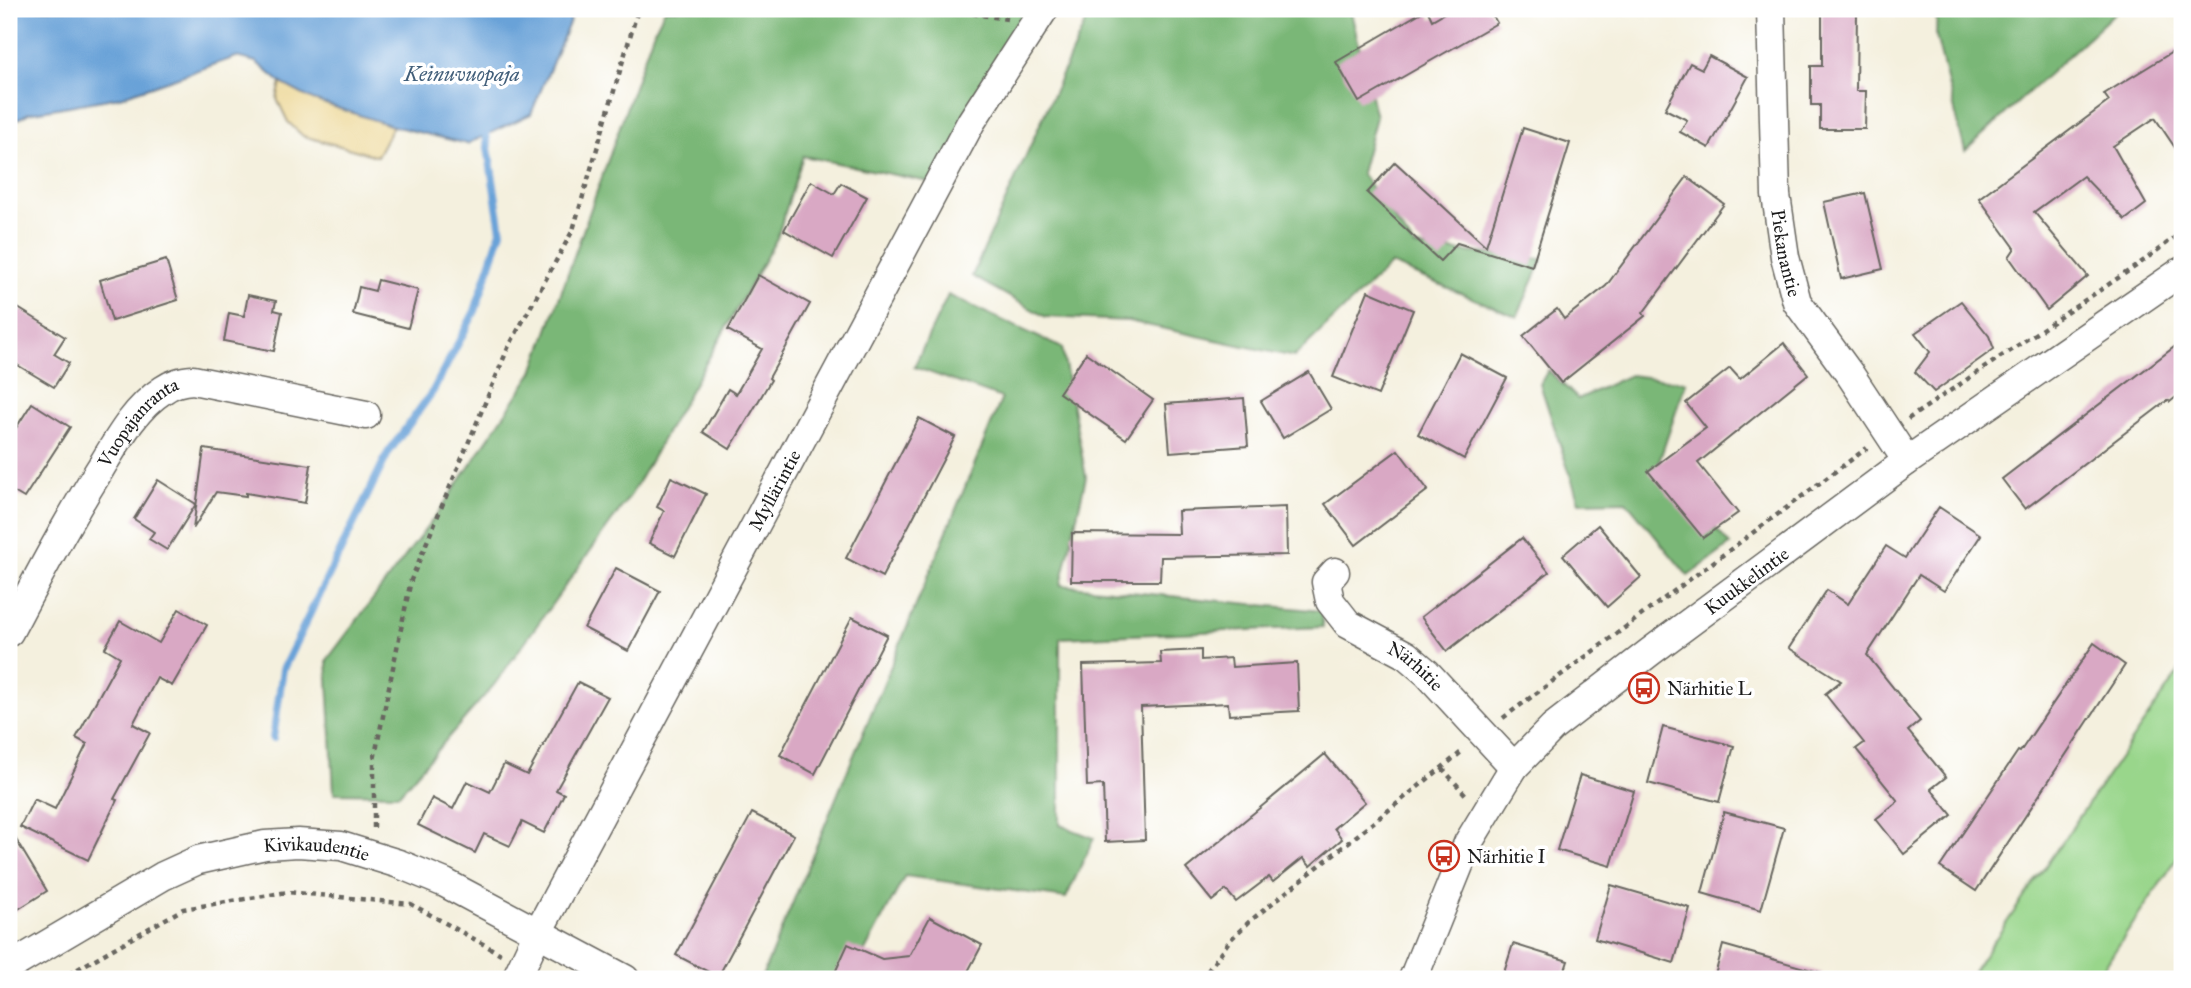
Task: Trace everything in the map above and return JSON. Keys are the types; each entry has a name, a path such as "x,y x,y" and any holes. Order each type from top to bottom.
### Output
{"street":[{"name":"Piekanantie","path":"1771,9 1776,195 1785,257 1797,302 1889,431 1907,461"},
{"name":"Myllärintie","path":"519,973 538,932 971,122 1038,17"},
{"name":"Kuukkelintie","path":"1413,979 1468,843 1514,767 1553,727 1907,461 2182,271"},
{"name":"Vuopajanranta","path":"9,632 69,519 107,457 136,415 161,390 178,381 192,380 366,415"},
{"name":"Närhitie","path":"1335,572 1326,582 1330,601 1348,624 1406,655 1427,673 1514,767"},
{"name":"Kivikaudentie","path":"9,967 163,876 198,860 265,845 298,843 341,846 446,883 625,979"}],"path":[{"path":"378,857 373,821 374,760 411,580 508,348 573,230 637,13 641,9"},
{"path":"943,9 988,15 1038,17"},
{"path":"1202,979 1230,940 1250,921 1525,701 1889,431 2140,264 2182,232"},
{"path":"1442,768 1471,801"},
{"path":"60,979 183,909 288,892 411,904 519,973"}],"green space":[{"path":"665,9 1025,9 934,183 803,156 777,238 632,493 494,685 399,794 334,793 327,660 440,510 533,372 653,33"},
{"path":"1098,9 1355,9 1351,12 1376,117 1361,173 1415,247 1543,259 1517,317 1391,264 1294,357 1128,321 1046,317 972,276 1086,21"},
{"path":"1937,9 2119,9 1965,151 1936,36"},
{"path":"948,295 1062,348 1086,477 1061,585 1321,611 1323,627 1060,638 1060,825 1094,838 1066,898 905,876 850,979 761,979 1002,398 914,367"},
{"path":"1548,370 1578,399 1630,375 1686,382 1659,462 1730,545 1688,576 1626,501 1579,502 1540,384"},
{"path":"2182,667 2182,851 2096,979 1968,979"}],"sand":[{"path":"281,83 313,100 393,126 377,156 303,136 288,122 277,99"}],"water":[{"name":"Keinuvuopaja","path":"9,9 575,9 531,114 467,144 393,126 313,100 281,83 256,62 236,57 120,97 29,113 9,124"}],"building":[{"path":"1427,9 1432,20 1451,9 1489,9 1497,23 1359,102 1336,62"},
{"path":"1822,9 1857,9 1856,91 1866,91 1865,129 1820,129 1820,105 1811,105 1811,66 1822,66"},
{"path":"2182,46 2182,158 2155,118 2113,146 2146,204 2125,220 2083,176 2034,212 2088,276 2047,310 2009,257 2015,248 1979,198 2109,101 2104,94"},
{"path":"1709,56 1748,77 1709,148 1680,132 1687,120 1665,109 1690,63 1702,69"},
{"path":"1523,128 1570,143 1532,266 1457,243 1440,261 1367,193 1395,162 1486,246"},
{"path":"1687,177 1724,204 1643,313 1645,316 1561,383 1523,336 1557,309 1564,319 1606,286"},
{"path":"811,181 834,194 841,183 867,197 833,258 784,230"},
{"path":"1865,193 1883,269 1841,279 1824,202"},
{"path":"166,260 178,300 112,321 100,280"},
{"path":"758,275 810,304 769,378 771,380 730,449 703,432 728,389 736,394 762,349 728,330"},
{"path":"378,280 418,290 408,328 353,314 359,287 375,291"},
{"path":"1368,291 1413,310 1378,395 1333,377"},
{"path":"248,295 276,301 274,310 282,312 274,351 224,341 229,313 244,316"},
{"path":"1961,301 1989,336 1994,349 1934,392 1915,372 1930,352 1915,333"},
{"path":"18,308 65,337 54,354 69,363 54,387 9,360 9,322"},
{"path":"2182,341 2182,392 2025,509 2002,479"},
{"path":"1784,343 1808,374 1698,463 1738,513 1703,538 1648,471 1706,428 1686,403 1730,368 1740,379"},
{"path":"1086,353 1153,400 1126,439 1059,393"},
{"path":"1460,353 1507,378 1464,459 1418,434"},
{"path":"1309,372 1331,409 1283,438 1261,401"},
{"path":"1244,398 1248,446 1170,452 1166,404"},
{"path":"32,403 70,427 24,498 9,489 9,439"},
{"path":"919,418 955,437 882,577 846,558"},
{"path":"204,449 311,465 305,503 246,493 246,496 216,492 193,529"},
{"path":"1398,450 1428,490 1356,545 1325,504"},
{"path":"671,477 706,494 675,556 649,543 664,511 657,507"},
{"path":"158,480 196,504 167,550 149,539 154,532 134,519"},
{"path":"1286,507 1287,555 1161,557 1160,581 1071,581 1072,533 1179,534 1178,511"},
{"path":"1939,507 1981,535 1944,591 1919,575 1867,655 1920,721 1908,731 1946,777 1931,789 1952,815 1904,854 1876,819 1898,801 1856,749 1864,743 1825,694 1841,681 1789,648 1827,590 1848,604 1886,546 1905,558"},
{"path":"1598,525 1641,577 1607,607 1563,555"},
{"path":"1522,538 1549,572 1447,651 1421,617"},
{"path":"616,568 660,591 628,651 584,628"},
{"path":"179,609 207,625 172,686 157,678 133,724 150,733 114,799 117,800 88,860 20,827 34,799 55,809 87,744 76,738 120,657 105,648 120,621 159,643"},
{"path":"852,617 887,635 815,774 780,755"},
{"path":"2094,643 2125,665 1976,891 1940,867"},
{"path":"1201,650 1201,660 1231,658 1232,667 1297,663 1299,711 1229,715 1228,703 1141,707 1145,840 1105,842 1103,785 1087,786 1083,665 1161,663 1160,652"},
{"path":"578,682 608,697 556,790 564,794 544,833 522,822 510,846 484,834 475,853 418,825 432,798 453,809 467,781 490,792 504,764 527,775"},
{"path":"1663,727 1734,746 1719,802 1648,783"},
{"path":"1325,754 1365,802 1334,828 1342,839 1310,866 1303,858 1273,882 1269,877 1236,902 1226,890 1212,901 1186,869"},
{"path":"1580,775 1634,791 1611,866 1557,850"},
{"path":"1724,812 1784,828 1761,910 1702,893"},
{"path":"752,813 794,835 718,977 676,955"},
{"path":"9,828 47,891 9,915"},
{"path":"1611,885 1690,908 1674,963 1595,939"},
{"path":"930,917 982,945 964,979 832,979 848,944 882,959 909,956"},
{"path":"1513,944 1568,961 1562,979 1502,979"},
{"path":"1723,945 1822,973 1822,979 1714,979"}],"waterway":[{"path":"273,738 283,669 388,453 433,391 475,311 501,231 486,135"}],"place":[{"name":"Närhitie L","path":"1644,688"},
{"name":"Närhitie I","path":"1444,856"}]}
